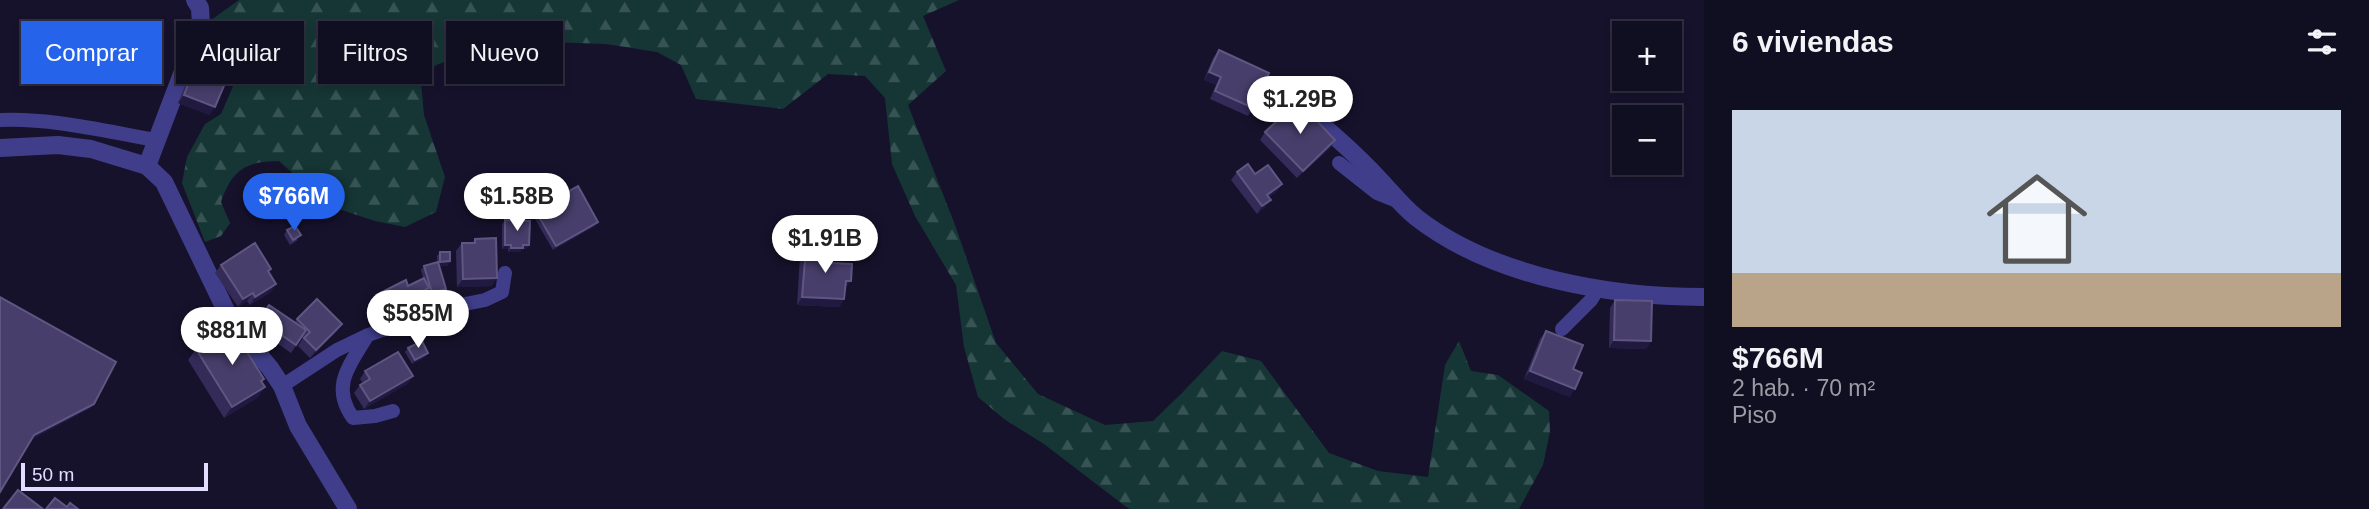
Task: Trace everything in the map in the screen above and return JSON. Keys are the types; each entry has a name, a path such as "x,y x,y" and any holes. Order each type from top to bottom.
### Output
{"street":[{"path":"147,166 201,24 200,3"},
{"path":"1294,102 1334,135 1381,181 1397,201 1443,236 1495,263 1598,289 1672,297 1704,297"},
{"path":"0,148 58,145 91,149 147,166 164,182 231,321 282,386 299,426 348,509"}],"lane":[{"path":"0,120 62,122 156,141"},
{"path":"1339,163 1377,193 1397,201"},
{"path":"282,386 337,350 368,335 450,307 485,300 502,292 505,273"},
{"path":"1562,329 1591,300 1598,289"},
{"path":"368,335 342,383 345,407 353,418 393,411"}],"green space":[{"path":"239,0 959,0 923,16 946,71 908,105 955,225 996,343 1038,394 1105,425 1153,421 1222,351 1261,361 1329,453 1378,471 1428,477 1445,365 1459,341 1471,371 1498,375 1549,411 1550,432 1543,465 1519,509 1130,509 1044,444 1004,419 978,397 964,347 956,285 915,216 892,164 885,98 865,76 828,74 783,109 696,99 681,65 657,52 606,44 563,42 563,21 446,21 446,61 432,70 432,21 318,21 318,84 421,84 424,115 445,177 436,212 405,227 375,221 308,199 298,178 279,161 267,161 249,166 235,175 221,202 230,223 221,236 205,242 182,183 187,157 205,124 221,114 234,84 304,84 304,21 211,20"}],"building":[{"path":"1219,50 1269,73 1253,108 1215,91 1221,77 1209,72"},
{"path":"188,84 225,84 215,107 184,95"},
{"path":"1298,101 1335,140 1303,171 1265,132"},
{"path":"1248,164 1255,174 1268,165 1282,184 1267,195 1271,200 1262,206 1237,172"},
{"path":"578,186 598,222 556,246 535,210"},
{"path":"505,220 530,221 529,245 511,248 511,245 505,245"},
{"path":"295,226 301,235 293,240 287,230"},
{"path":"496,238 497,278 463,279 462,243"},
{"path":"255,243 271,269 268,271 276,284 255,297 253,293 243,299 221,265"},
{"path":"806,248 832,249 831,263 852,264 851,281 846,281 844,299 802,297"},
{"path":"440,252 450,252 450,261 440,262"},
{"path":"438,262 446,289 432,293 424,266"},
{"path":"424,278 429,288 404,300 406,303 384,312 376,295 406,280 408,286"},
{"path":"0,297 116,362 94,404 34,435 0,492"},
{"path":"317,299 342,324 316,350 304,338 310,332 297,319"},
{"path":"1615,300 1652,301 1651,341 1614,340"},
{"path":"269,305 306,330 296,345 259,319"},
{"path":"231,327 264,379 261,381 265,387 232,407 196,349"},
{"path":"1546,331 1583,345 1573,369 1582,373 1575,389 1530,371"},
{"path":"422,341 428,353 415,360 408,348"},
{"path":"398,352 413,376 370,401 360,385 370,379 365,371"},
{"path":"18,490 43,509 3,509"},
{"path":"55,498 67,507 70,503 78,509 46,509"}]}
